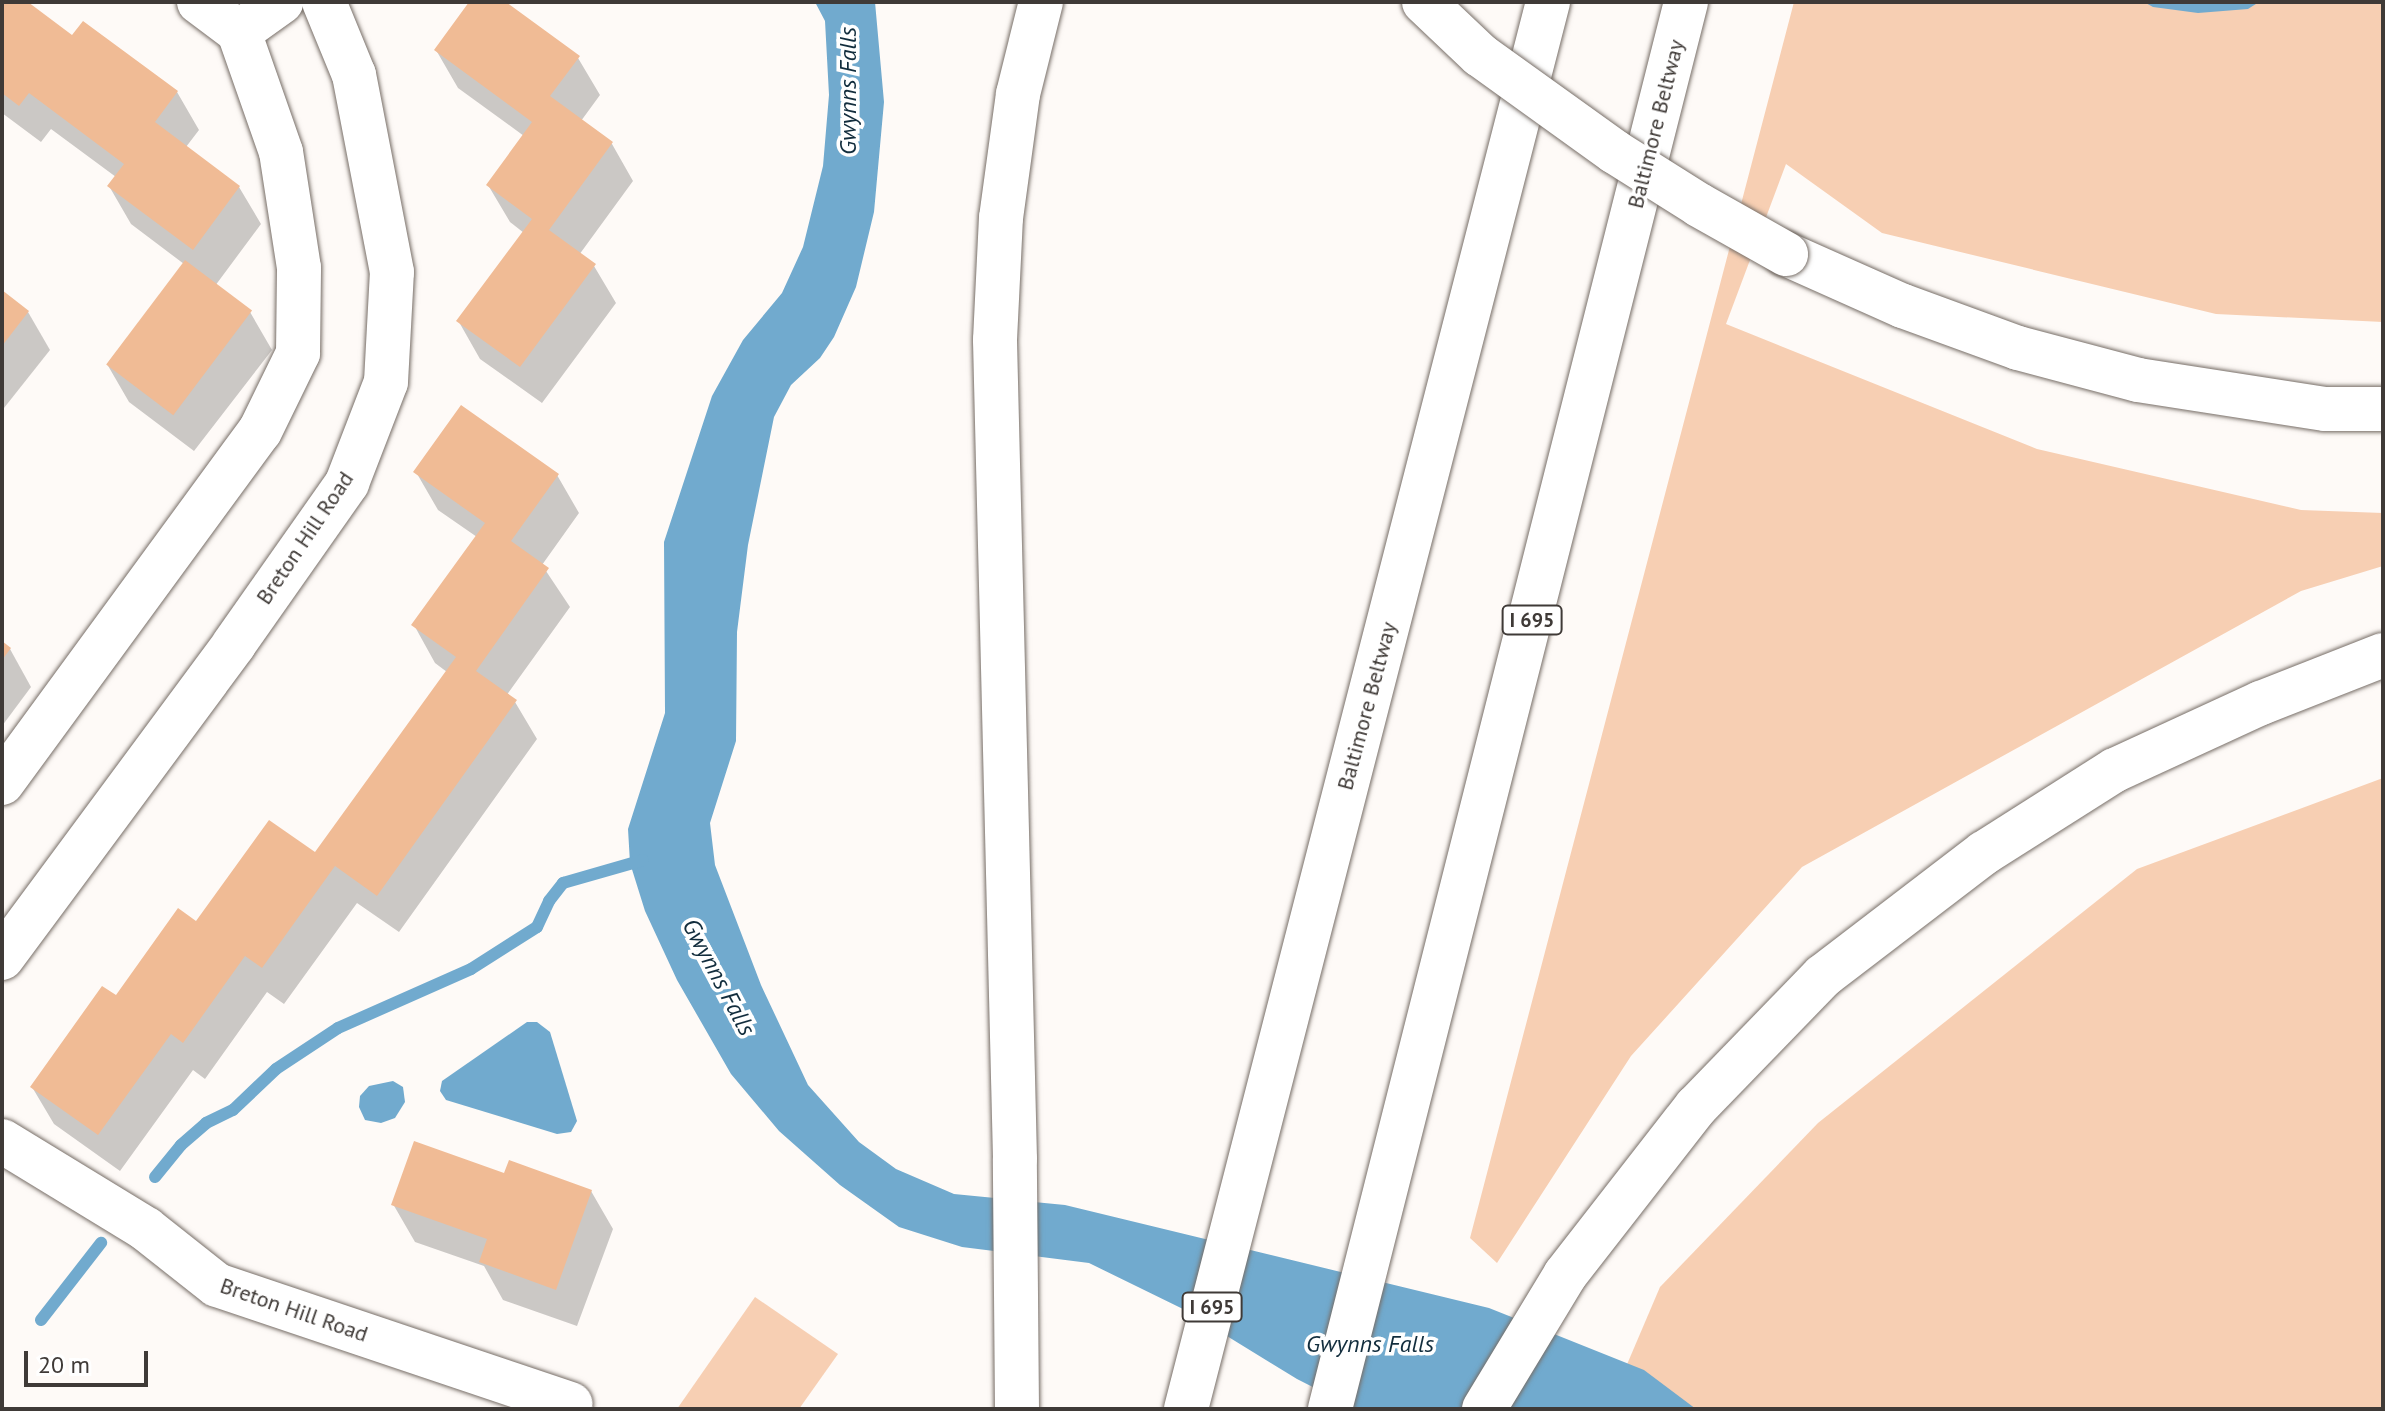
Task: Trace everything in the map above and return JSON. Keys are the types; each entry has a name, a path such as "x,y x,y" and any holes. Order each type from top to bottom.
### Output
{"main road":[{"path":"2,783 260,431 298,353 299,268 281,152 239,32 199,2"},
{"path":"239,32 281,2"},
{"name":"Breton Hill Road","path":"2,958 347,483 386,382 392,272 354,75 324,2"},
{"path":"1017,1399 1015,1159 995,340 1001,218 1018,94 1041,2"},
{"path":"1424,2 1480,55 1602,143 1699,205 1786,254 1903,306 2018,348 2138,380 2325,409 2383,409"},
{"name":"Baltimore Beltway","path":"1186,1409 1548,2"},
{"name":"Baltimore Beltway","path":"1330,1409 1376,1237 1686,2"},
{"path":"1484,1409 1565,1275 1696,1107 1823,976 1922,898 2057,804 2115,770 2261,703 2383,655"},
{"name":"Breton Hill Road","path":"2,1141 146,1229 217,1285 571,1404"}],"shaded area":[{"path":"1794,2 2383,2 2383,322 2216,314 1882,233 1786,164 1726,324 2037,449 2301,510 2383,513 2383,566 2301,591 1802,867 1631,1056 1497,1263 1470,1238"},
{"path":"2383,778 2383,1409 1608,1409 1660,1287 1818,1123 2137,869"},
{"path":"755,1297 838,1354 799,1409 677,1409"}],"water":[{"name":"Gwynns Falls","path":"815,2 875,2 884,102 874,212 856,287 834,337 820,358 791,385 774,417 748,545 737,632 736,741 710,823 715,865 761,985 808,1085 859,1142 896,1169 954,1194 1065,1205 1489,1308 1644,1370 1696,1409 1356,1409 1297,1379 1183,1309 1089,1263 962,1247 899,1227 840,1185 779,1131 731,1074 677,980 645,911 630,863 628,829 665,713 664,542 712,396 743,340 782,293 803,247 823,166 829,95 825,21"},
{"path":"2144,2 2259,2 2248,9 2198,13 2153,7"},
{"path":"527,1022 537,1022 550,1032 577,1121 571,1132 557,1134 446,1100 440,1091 442,1081"},
{"path":"393,1081 403,1087 405,1102 395,1118 381,1123 365,1120 359,1107 360,1096 369,1086"}],"building":[{"path":"2,2 28,2 72,35 83,21 178,91 155,122 240,186 193,250 107,186 124,164 29,93 19,106 2,93"},
{"path":"469,2 506,2 580,56 550,96 613,142 549,230 596,264 520,367 456,321 532,219 486,185 532,122 434,50"},
{"path":"185,260 252,311 173,415 106,365"},
{"path":"2,290 29,311 2,346"},
{"path":"461,405 559,474 511,541 549,568 476,671 517,700 377,896 335,866 262,968 245,956 183,1043 171,1034 98,1135 30,1087 102,986 116,995 178,908 196,921 269,820 315,852 456,657 411,625 485,523 413,472"},
{"path":"2,641 11,648 2,660"},
{"path":"414,1141 504,1173 509,1160 592,1190 556,1290 479,1262 487,1239 391,1205"}],"waterway":[{"path":"155,1177 181,1145 206,1123 233,1110 276,1069 338,1028 471,969 537,927 549,901 563,883 643,860"},
{"path":"41,1320 101,1243"}]}
